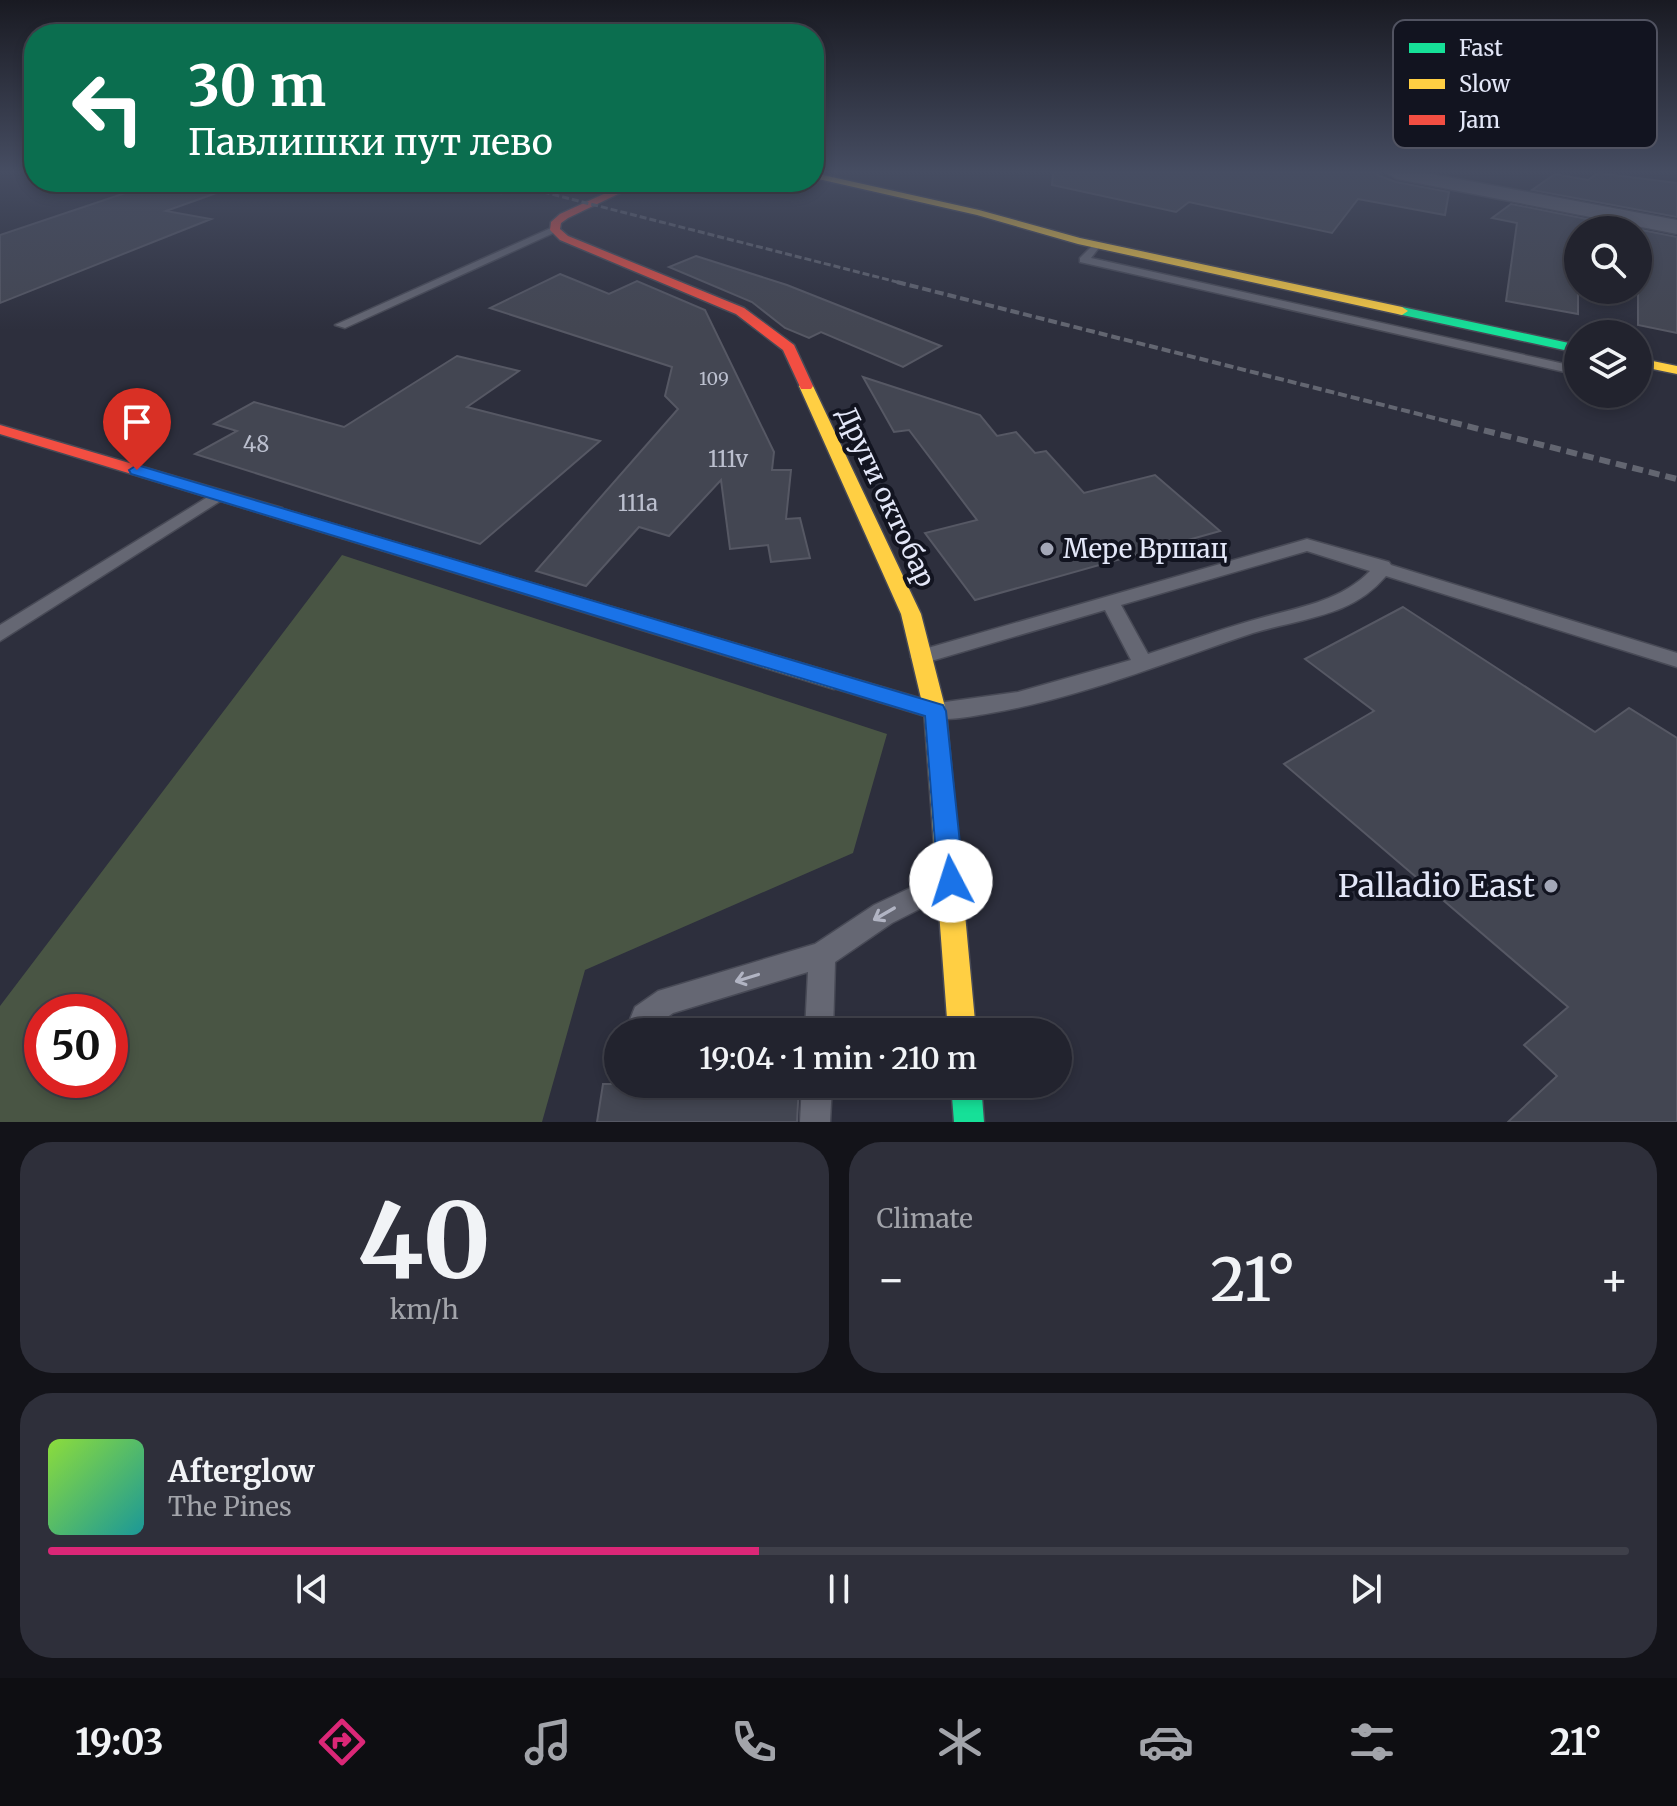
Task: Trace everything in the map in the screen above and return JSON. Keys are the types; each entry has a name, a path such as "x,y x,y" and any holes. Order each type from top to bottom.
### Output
{"street":[{"path":"555,230 556,225"},
{"path":"1007,225 1564,346"},
{"path":"1025,225 1087,243"},
{"name":"Други октобар","path":"555,230 564,238 740,311 789,348 911,614 935,711 961,1018"},
{"path":"1652,367 1677,370"},
{"path":"0,429 935,711"},
{"path":"967,1098 969,1122"}],"lane":[{"path":"341,325 555,230"},
{"path":"1087,243 1084,260 1564,368"},
{"path":"0,634 219,495"},
{"path":"921,657 1307,545 1383,566 1677,660"},
{"path":"935,711 969,709 1093,683 1246,628 1344,600 1367,585 1383,566"},
{"path":"1110,602 1144,665"},
{"path":"644,1018 668,1001 822,955 883,914 951,881"},
{"path":"820,1018 822,955"},
{"path":"815,1122 816,1098"}],"green space":[{"path":"342,555 887,734 853,853 585,970 542,1122 0,1122 0,1006"}],"building":[{"path":"29,225 195,225 0,303 0,235"},
{"path":"1297,225 1338,225 1332,233"},
{"path":"1517,225 1564,225 1564,304 1578,304 1578,314 1506,301"},
{"path":"1652,232 1677,237 1677,333 1652,328 1652,320 1638,320 1638,304 1652,304"},
{"path":"696,256 787,285 941,346 903,367 821,332 809,338 785,328 752,302 669,267"},
{"path":"560,274 609,294 637,281 705,310 774,452 772,470 791,470 786,519 800,518 810,558 771,562 768,545 730,549 721,480 669,536 639,527 586,586 536,571 678,409 665,396 672,367 490,308"},
{"path":"457,356 519,371 467,407 600,441 480,544 195,454 237,431 214,424 254,402 344,427"},
{"path":"863,377 980,415 997,436 1016,432 1035,453 1046,451 1084,493 1155,475 1220,531 975,600 925,533 977,520 909,430 894,432"},
{"name":"Palladio East","path":"1403,607 1595,732 1629,708 1677,738 1677,1122 1508,1122 1557,1076 1524,1045 1568,1007 1284,764 1374,711 1305,659"},
{"path":"603,1084 604,1098 798,1098 797,1122 597,1122"}],"railway":[{"path":"674,225 905,284"},
{"path":"897,282 1458,424"},
{"path":"1451,422 1677,479"}],"traffic: fast":[{"path":"1402,311 1564,346"},
{"path":"834,681 935,711"},
{"path":"967,1098 969,1122"}],"traffic: slow":[{"path":"1023,225 1078,241 1402,311"},
{"path":"1652,365 1677,370"},
{"path":"806,386 911,614 935,711 961,1018"},
{"path":"276,512 834,681"}],"traffic: jam":[{"path":"556,225 555,230 564,238 740,311 789,348 806,386"},
{"path":"0,429 276,512"}],"place":[{"name":"Мере Вршац","path":"1047,549"},
{"name":"Palladio East","path":"1551,886"}],"route":[{"path":"137,470 935,711 951,881"}]}
